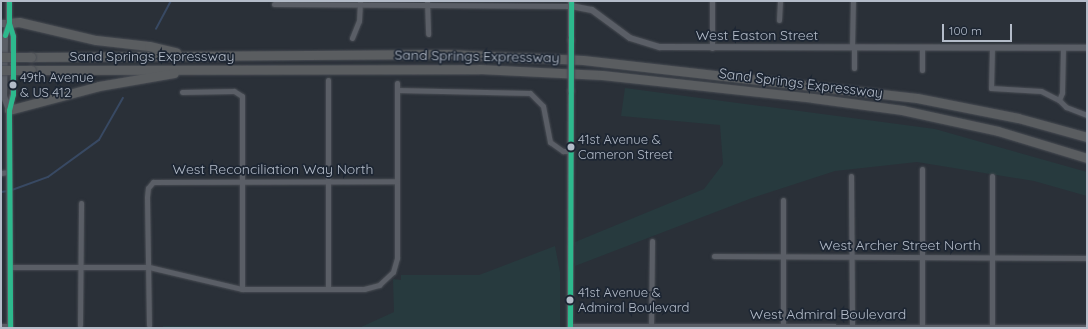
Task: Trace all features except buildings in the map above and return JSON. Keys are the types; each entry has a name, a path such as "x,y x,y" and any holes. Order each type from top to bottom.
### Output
{"highway":[{"path":"5,23 27,24 96,40 149,46 192,56"},
{"name":"Sand Springs Expressway","path":"1,57 447,54 618,63 917,98 1011,116 1087,137"},
{"name":"Sand Springs Expressway","path":"1,70 479,69 652,79 902,110 991,129 1087,158"},
{"path":"5,110 106,84 192,70"}],"street":[{"path":"1,326 10,327 9,174 5,110 13,94 14,58 13,36 5,23 10,1"},
{"path":"712,1 712,48"},
{"path":"779,20 780,1"},
{"path":"853,1 854,68"},
{"path":"352,38 358,21 360,3"},
{"path":"427,3 428,34"},
{"path":"274,4 571,3 570,327"},
{"name":"West Easton Street","path":"571,3 592,10 630,38 660,47 1087,48"},
{"path":"922,48 922,70"},
{"path":"992,48 991,88 1036,90 1059,100 1066,107 1087,115"},
{"path":"1059,100 1062,93 1063,48"},
{"path":"328,80 328,289"},
{"path":"10,267 149,267 242,289 372,288 385,281 393,272 397,258 397,83"},
{"path":"397,90 530,93 543,106 550,142 563,151 571,151"},
{"path":"182,92 234,91 241,94 243,181 242,289"},
{"path":"922,169 922,326"},
{"path":"1,173 9,174"},
{"path":"851,176 852,326"},
{"path":"992,176 992,326"},
{"name":"West Reconciliation Way North","path":"149,267 147,197 150,184 158,181 397,181"},
{"path":"783,200 783,327"},
{"path":"80,325 81,203"},
{"path":"651,326 652,241"},
{"name":"West Archer Street North","path":"714,256 1087,258"},
{"path":"149,267 149,325"},
{"name":"West Admiral Boulevard","path":"570,327 1087,327"}],"green space":[{"path":"625,88 935,129 1087,172 1087,196 1034,181 917,162 835,171 752,198 575,266 575,242 704,189 723,164 720,125 621,116"},
{"path":"555,246 560,272 560,327 163,328 163,326 361,327 394,312 393,279 401,280 401,275 479,275"}],"waterway":[{"path":"156,29 171,1"},
{"path":"12,190 48,177 99,140 123,98"},
{"path":"1,192 8,191"}],"transit line":[{"path":"5,35 9,23 9,1"},
{"path":"570,328 571,1"},
{"path":"9,23 13,36 13,94 9,110 10,328"}],"place":[{"name":"49th Avenue & US 412","path":"13,85"},
{"name":"41st Avenue & Cameron Street","path":"571,147"},
{"name":"41st Avenue & Admiral Boulevard","path":"570,300"}]}
